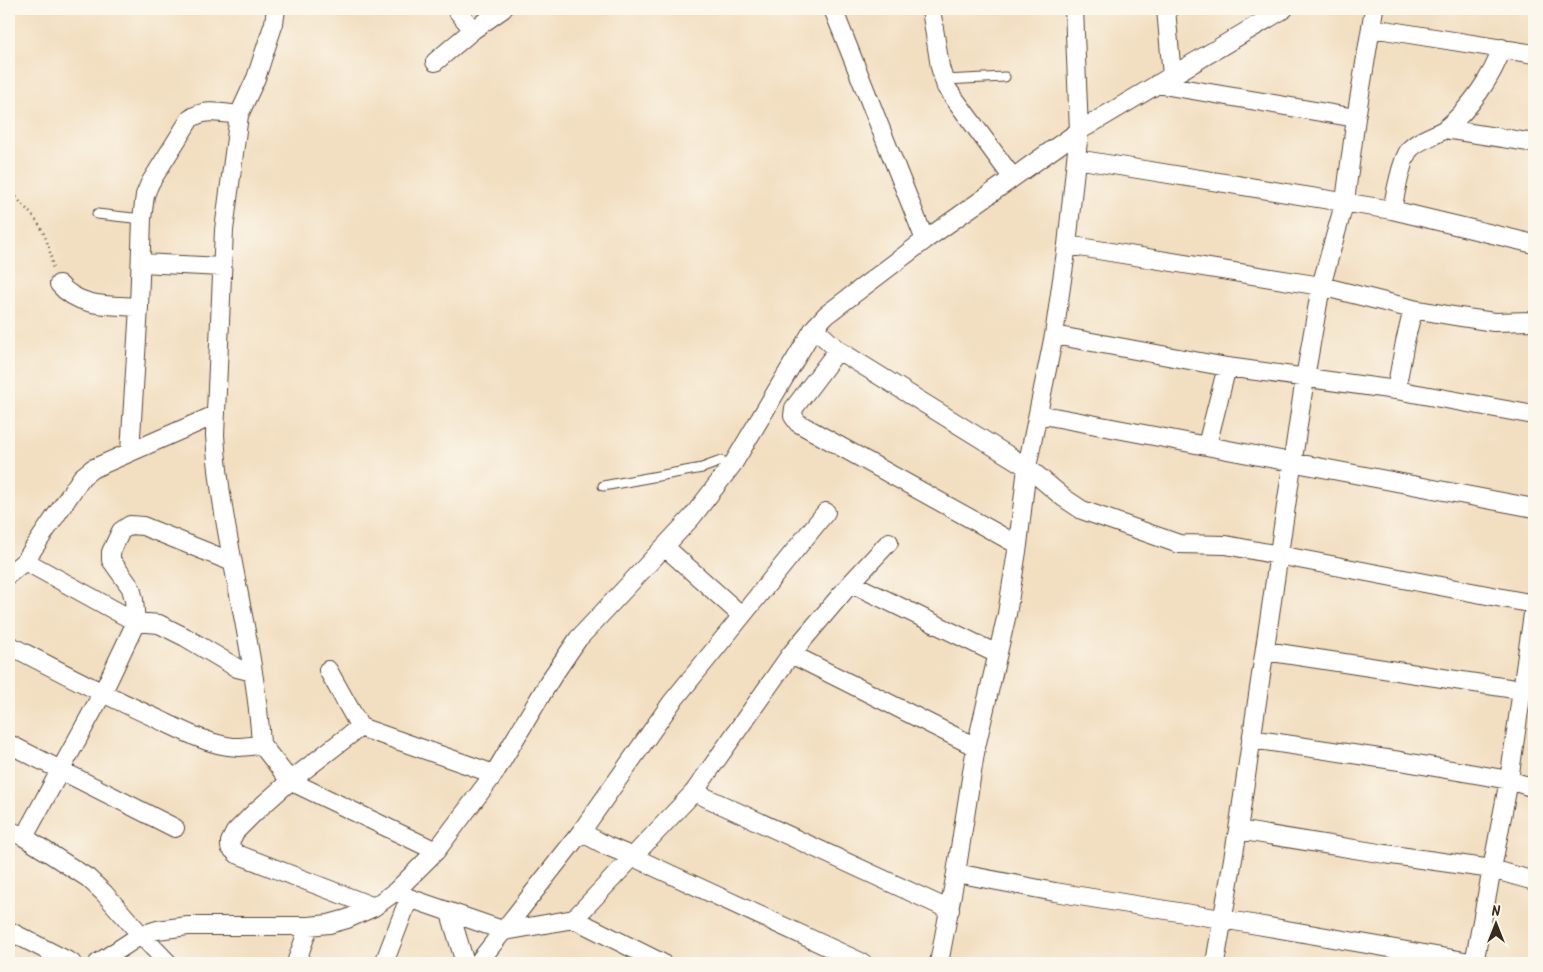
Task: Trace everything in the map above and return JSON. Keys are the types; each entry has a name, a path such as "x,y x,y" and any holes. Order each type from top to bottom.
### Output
{"street":[{"path":"276,9 274,24 256,78 239,115 224,230 215,414 216,461 232,562 253,672 261,744 290,781 436,851"},
{"path":"456,9 473,30"},
{"path":"435,62 473,30 503,9"},
{"path":"833,9 925,240"},
{"path":"931,9 940,67 950,93 1012,177"},
{"path":"940,963 976,746 1007,614 1018,545 1027,467 1054,335 1067,245 1079,131 1074,9"},
{"path":"1164,80 1166,9"},
{"path":"384,963 402,895 494,774 552,677 578,639 692,517 733,464 814,328 826,315 925,240 1079,131 1284,9"},
{"path":"1215,963 1238,830 1305,378 1321,286 1345,201 1356,118 1374,9"},
{"path":"1372,28 1534,54"},
{"path":"1392,210 1406,156 1412,147 1445,129 1470,103 1497,64 1502,48"},
{"path":"1164,80 1356,118"},
{"path":"130,452 142,220 145,196 150,183 190,119 198,113 214,112 239,115"},
{"path":"1445,129 1534,143"},
{"path":"1076,159 1345,201 1392,210 1534,244"},
{"path":"1067,245 1321,286 1413,309 1494,322 1534,321"},
{"path":"141,263 222,267"},
{"path":"59,284 67,294 79,300 95,304 139,307"},
{"path":"1396,390 1413,309"},
{"path":"814,328 838,350 1027,467 1064,498 1082,510 1179,544 1226,545 1534,606 1509,780 1475,963 1054,892 956,873"},
{"path":"1054,335 1227,367 1396,390 1534,415"},
{"path":"838,350 794,408 793,416 798,423 1018,545"},
{"path":"1206,445 1227,367"},
{"path":"9,574 25,561 82,478 92,469 215,414"},
{"path":"1038,414 1534,508"},
{"path":"486,960 504,931 580,832 672,702 826,512"},
{"path":"168,963 88,878 16,834 59,770 102,694 136,622 131,588 112,560 114,545 121,530 130,525 143,526 232,562"},
{"path":"574,919 694,792 791,654 851,583 889,542"},
{"path":"665,547 741,615"},
{"path":"25,561 136,622 159,624 237,668 253,672"},
{"path":"851,583 997,654"},
{"path":"9,645 102,694 212,742 237,748 261,744"},
{"path":"1265,651 1521,690"},
{"path":"791,654 976,746"},
{"path":"328,670 360,727 494,774"},
{"path":"360,727 290,781 255,812 235,832 230,842 230,847 237,854 374,907"},
{"path":"1251,739 1400,761 1509,780 1534,788"},
{"path":"9,744 175,828"},
{"path":"694,792 950,910"},
{"path":"1238,830 1492,869 1534,881"},
{"path":"580,832 863,963"},
{"path":"98,963 141,935 172,927 309,926 329,924 347,919 402,895 504,931 574,919 662,963"},
{"path":"450,913 465,963"},
{"path":"296,963 309,926"},
{"path":"9,931 72,963"}],"lane":[{"path":"944,80 1005,77"},
{"path":"97,214 142,220"},
{"path":"603,486 702,468 721,461 733,464"}],"path":[{"path":"9,184 18,199 36,220 48,242 53,272 59,284"}]}
